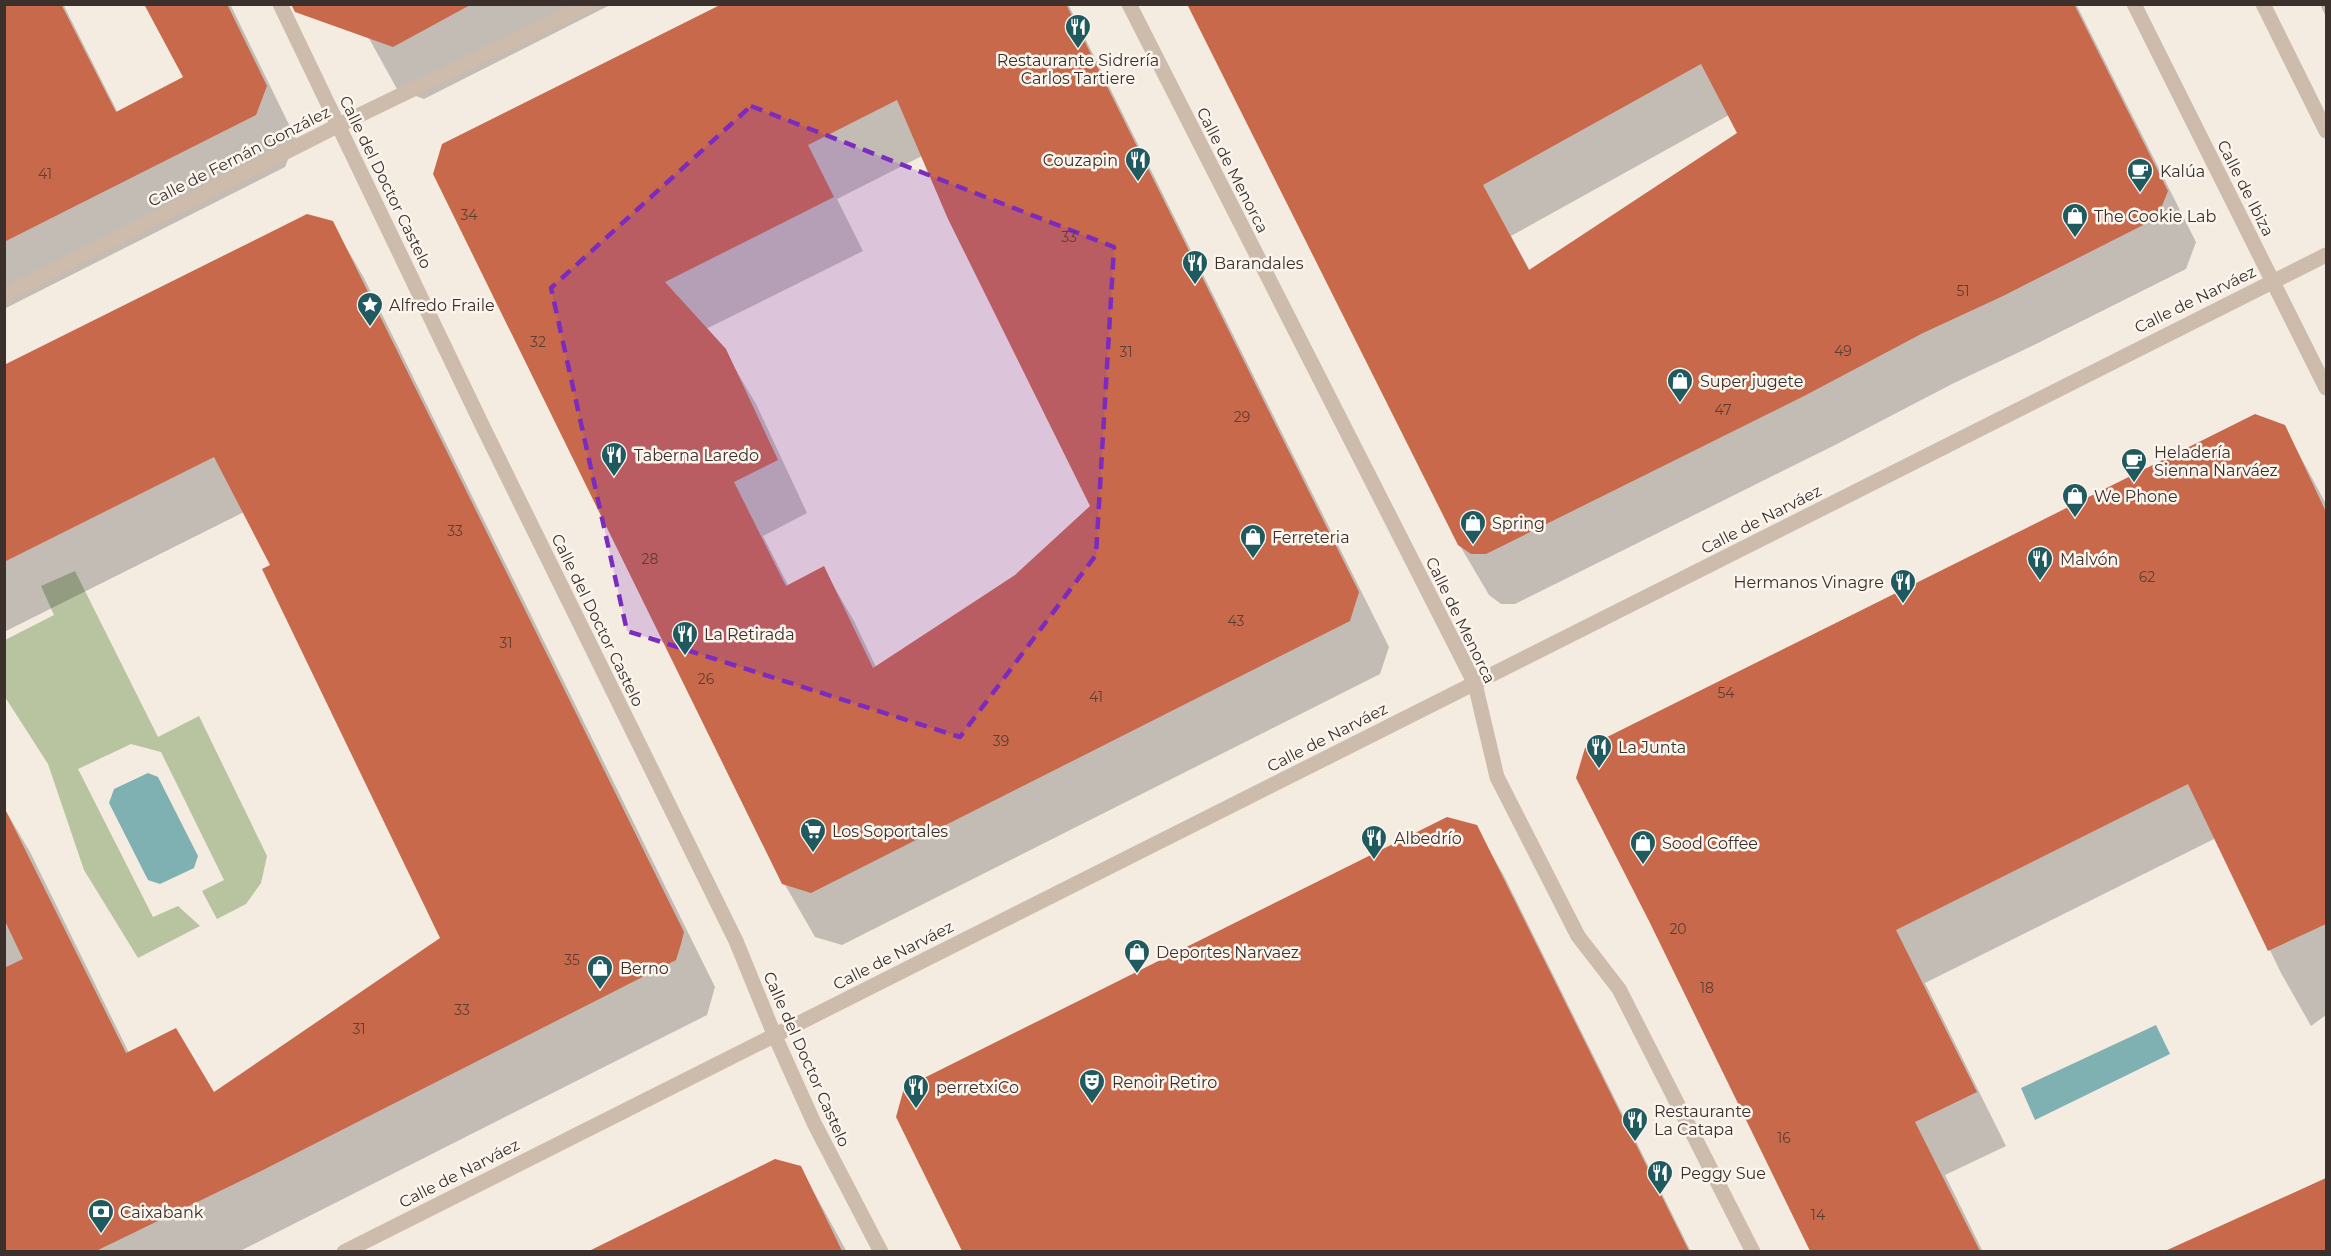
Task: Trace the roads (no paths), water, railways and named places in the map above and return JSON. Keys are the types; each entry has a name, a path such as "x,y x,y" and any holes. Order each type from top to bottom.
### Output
{"street":[{"name":"Calle del Doctor Castelo","path":"280,4 484,429 736,941 814,1123 881,1251"},
{"name":"Calle de Fernán González","path":"4,295 339,125 589,4"},
{"name":"Calle de Menorca","path":"1128,4 1475,684 1497,777 1578,936 1619,989 1753,1251"},
{"name":"Calle de Ibiza","path":"2134,4 2326,388"},
{"path":"2263,4 2326,131"},
{"name":"Calle de Narváez","path":"344,1251 2326,255"}],"water":[{"path":"148,773 158,777 198,856 194,868 160,884 148,880 109,803 114,789"},
{"path":"2156,1025 2170,1054 2035,1120 2021,1088"}],"place":[{"name":"Restaurante Sidrería Carlos Tartiere","path":"1078,50"},
{"name":"Couzapin","path":"1138,183"},
{"name":"Kalúa","path":"2140,194"},
{"name":"The Cookie Lab","path":"2075,239"},
{"name":"Barandales","path":"1195,286"},
{"name":"Alfredo Fraile","path":"370,328"},
{"name":"Super jugete","path":"1680,404"},
{"name":"Taberna Laredo","path":"614,478"},
{"name":"Heladería Sienna Narváez","path":"2134,484"},
{"name":"We Phone","path":"2075,519"},
{"name":"Spring","path":"1473,546"},
{"name":"Ferreteria","path":"1253,560"},
{"name":"Malvón","path":"2040,582"},
{"name":"Hermanos Vinagre","path":"1903,605"},
{"name":"La Retirada","path":"685,657"},
{"name":"La Junta","path":"1599,770"},
{"name":"Los Soportales","path":"813,854"},
{"name":"Albedrío","path":"1374,861"},
{"name":"Sood Coffee","path":"1643,866"},
{"name":"Deportes Narvaez","path":"1137,975"},
{"name":"Berno","path":"600,991"},
{"name":"Renoir Retiro","path":"1092,1105"},
{"name":"perretxiCo","path":"916,1110"},
{"name":"Restaurante La Catapa","path":"1635,1143"},
{"name":"Peggy Sue","path":"1660,1196"},
{"name":"Caixabank","path":"101,1235"}]}
